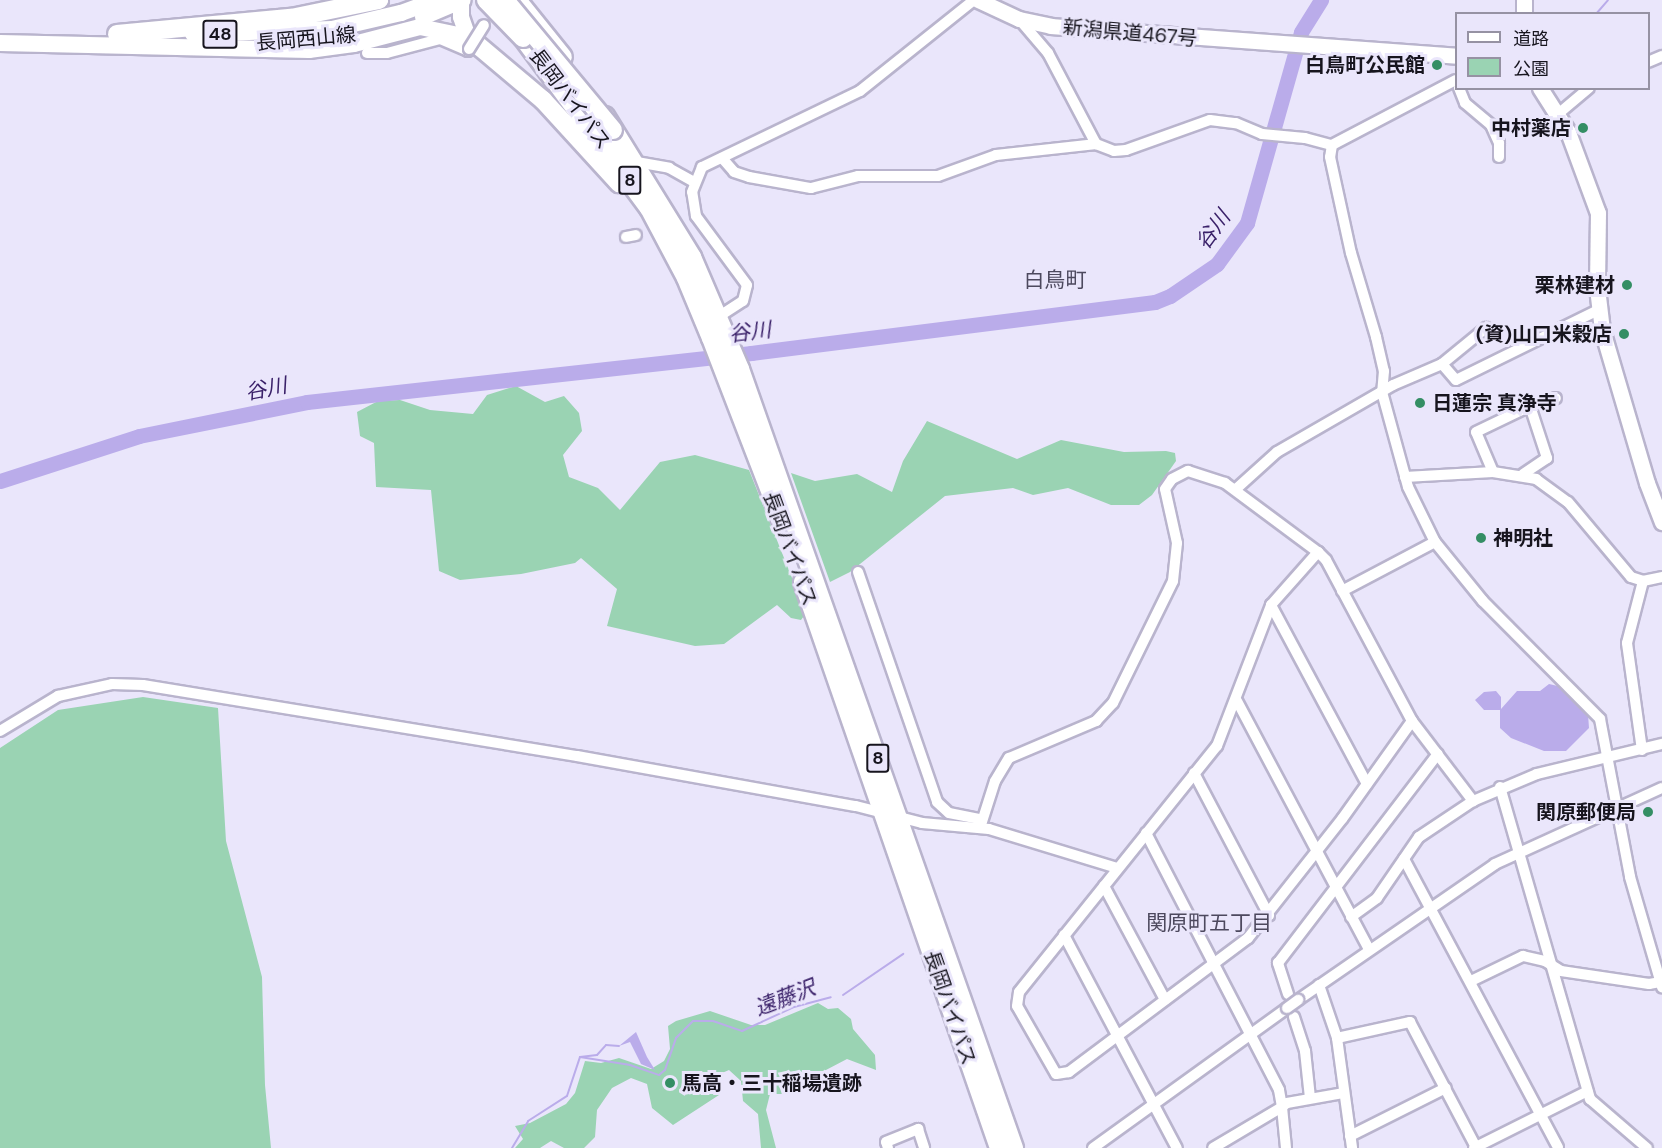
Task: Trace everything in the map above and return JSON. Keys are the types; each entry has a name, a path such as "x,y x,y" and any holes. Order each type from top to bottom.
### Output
{"highway":[{"path":"117,34 291,18 378,0"},
{"name":"長岡バイパス","path":"486,0 523,38 642,211 717,327"},
{"name":"長岡バイパス","path":"505,0 613,130 609,162 692,257 889,814 1014,1148"},
{"path":"516,0 576,74 613,130"},
{"path":"469,43 543,100 609,162"},
{"name":"長岡バイパス","path":"889,814 999,1148"}],"main road":[{"name":"48","path":"0,33 117,34 332,29 401,14 435,0"},
{"path":"462,0 461,17 469,43"},
{"name":"長岡西山線","path":"142,46 322,42 404,25 462,0"},
{"name":"新潟県道467号","path":"976,0 1018,19 1051,26 1455,56"},
{"name":"48","path":"0,43 309,50 430,27 469,43"},
{"path":"1541,90 1558,114 1598,213 1598,310 1643,472 1662,522"}],"street":[{"path":"367,53 387,53 440,39 468,51 469,43 484,25 516,0"},
{"path":"717,327 742,301 747,285 696,216 694,182 702,167 860,91 976,0"},
{"path":"1018,19 1048,53 1096,144"},
{"path":"722,158 734,172 749,177 811,188 858,176 938,176 996,155 1096,144 1114,151 1135,148 1210,120 1236,123 1262,134 1305,138 1332,145 1455,84"},
{"path":"1460,90 1465,103 1491,125 1499,143 1499,157"},
{"path":"1558,114 1587,90"},
{"path":"1332,145 1330,157 1351,253 1384,371 1382,392 1405,477 1435,542 1507,627 1595,711 1607,759 1632,886 1661,986 1561,971 1536,958 1515,957 1471,981"},
{"path":"609,162 669,168 694,182"},
{"path":"1442,364 1456,380 1598,310"},
{"path":"1236,489 1277,452 1382,392 1442,364 1486,328"},
{"path":"1493,472 1476,432 1530,406 1556,398"},
{"path":"1523,474 1547,458 1530,406"},
{"path":"980,823 1009,758 1027,747 1096,721 1113,703 1173,581 1176,543 1165,489 1172,478 1188,471 1236,489 1318,552 1342,591 1412,721 1473,801"},
{"path":"1405,477 1493,472 1523,474 1536,479 1568,502 1627,573 1643,581 1662,577"},
{"path":"1342,591 1435,542"},
{"path":"1318,552 1271,605 1237,701 1217,746 1018,992 1017,1006 1056,1074 1069,1072 1216,964 1269,915 1412,721"},
{"path":"858,572 937,802 949,813 1117,868"},
{"path":"1642,750 1627,643 1643,581"},
{"path":"1271,605 1367,784"},
{"path":"0,731 58,696 112,684 143,685 577,756 889,814 922,823 980,823"},
{"path":"1237,701 1369,949"},
{"path":"1351,917 1377,898 1426,831 1473,801 1500,787 1537,774 1662,744"},
{"path":"1310,1098 1305,1051 1291,1012 1293,997 1278,963 1438,754"},
{"path":"1194,773 1269,915"},
{"path":"1500,787 1588,1090 1596,1107 1647,1148"},
{"path":"1293,997 1319,986 1430,906 1520,851 1662,788"},
{"path":"1146,833 1253,1032 1273,1074 1282,1107 1286,1148"},
{"path":"1404,859 1558,1148"},
{"path":"1104,886 1165,1000"},
{"path":"1064,935 1178,1148"},
{"path":"1319,986 1337,1038 1352,1148"},
{"path":"1093,1148 1253,1032 1291,1012"},
{"path":"1337,1038 1410,1022 1475,1147 1588,1090"},
{"path":"1350,1136 1446,1088"},
{"path":"1213,1148 1282,1107 1310,1098 1344,1093"},
{"path":"888,1148 886,1142 918,1129 924,1148"}],"green space":[{"path":"516,386 545,402 564,396 579,413 582,431 563,455 569,477 598,488 620,510 660,462 695,455 749,470 806,613 801,620 791,618 777,605 724,644 695,646 607,626 617,589 581,558 575,563 521,574 460,580 439,571 431,490 376,487 374,443 360,436 357,412 378,401 400,400 430,410 473,414 487,395"},
{"path":"927,421 1017,459 1061,440 1124,452 1166,451 1175,453 1176,461 1152,495 1139,505 1111,505 1068,488 1033,495 1013,488 945,496 850,572 830,582 791,473 815,481 857,474 892,492 903,461"},
{"path":"143,697 218,708 226,841 262,977 265,1085 271,1148 0,1148 0,748 58,710"},
{"path":"818,1003 828,1009 838,1008 851,1019 853,1029 875,1055 876,1070 847,1059 803,1082 791,1094 770,1094 766,1110 776,1148 761,1148 758,1114 743,1101 741,1081 729,1070 722,1073 719,1095 673,1125 652,1108 647,1084 631,1078 612,1088 597,1110 595,1137 584,1148 564,1148 551,1141 540,1148 515,1148 523,1139 515,1126 530,1123 566,1104 575,1093 585,1061 601,1063 619,1058 651,1069 664,1061 670,1049 668,1026 676,1021 710,1011 751,1025 765,1025"}],"shaded area":[{"path":"1549,684 1562,687 1588,714 1589,728 1566,751 1544,751 1511,738 1500,728 1500,710 1484,710 1475,700 1484,692 1496,691 1501,697 1501,709 1517,691 1540,691"},
{"path":"636,1032 655,1070 641,1064 630,1042 619,1046"}],"waterway":[{"name":"谷川","path":"0,481 139,436 307,402 751,353 1155,302 1170,296 1217,264 1247,223 1301,32 1321,0"},
{"path":"1598,12 1608,0"},
{"name":"遠藤沢","path":"843,995 903,954"},
{"name":"遠藤沢","path":"512,1148 528,1121 567,1096 580,1057 630,1065 659,1075 665,1070 676,1038 693,1021 713,1021 742,1031 794,1007 831,997"},
{"path":"580,1057 597,1055 606,1045 619,1046"}],"place":[{"name":"白鳥町公民館","path":"1437,65"},
{"name":"中村薬店","path":"1583,128"},
{"name":"栗林建材","path":"1627,285"},
{"name":"(資)山口米穀店","path":"1624,334"},
{"name":"日蓮宗 真浄寺","path":"1420,403"},
{"name":"神明社","path":"1481,538"},
{"name":"関原郵便局","path":"1648,812"},
{"name":"馬高・三十稲場遺跡","path":"670,1083"}],"district":[{"name":"白鳥町","path":"1055,280"},
{"name":"関原町五丁目","path":"1209,923"}]}
